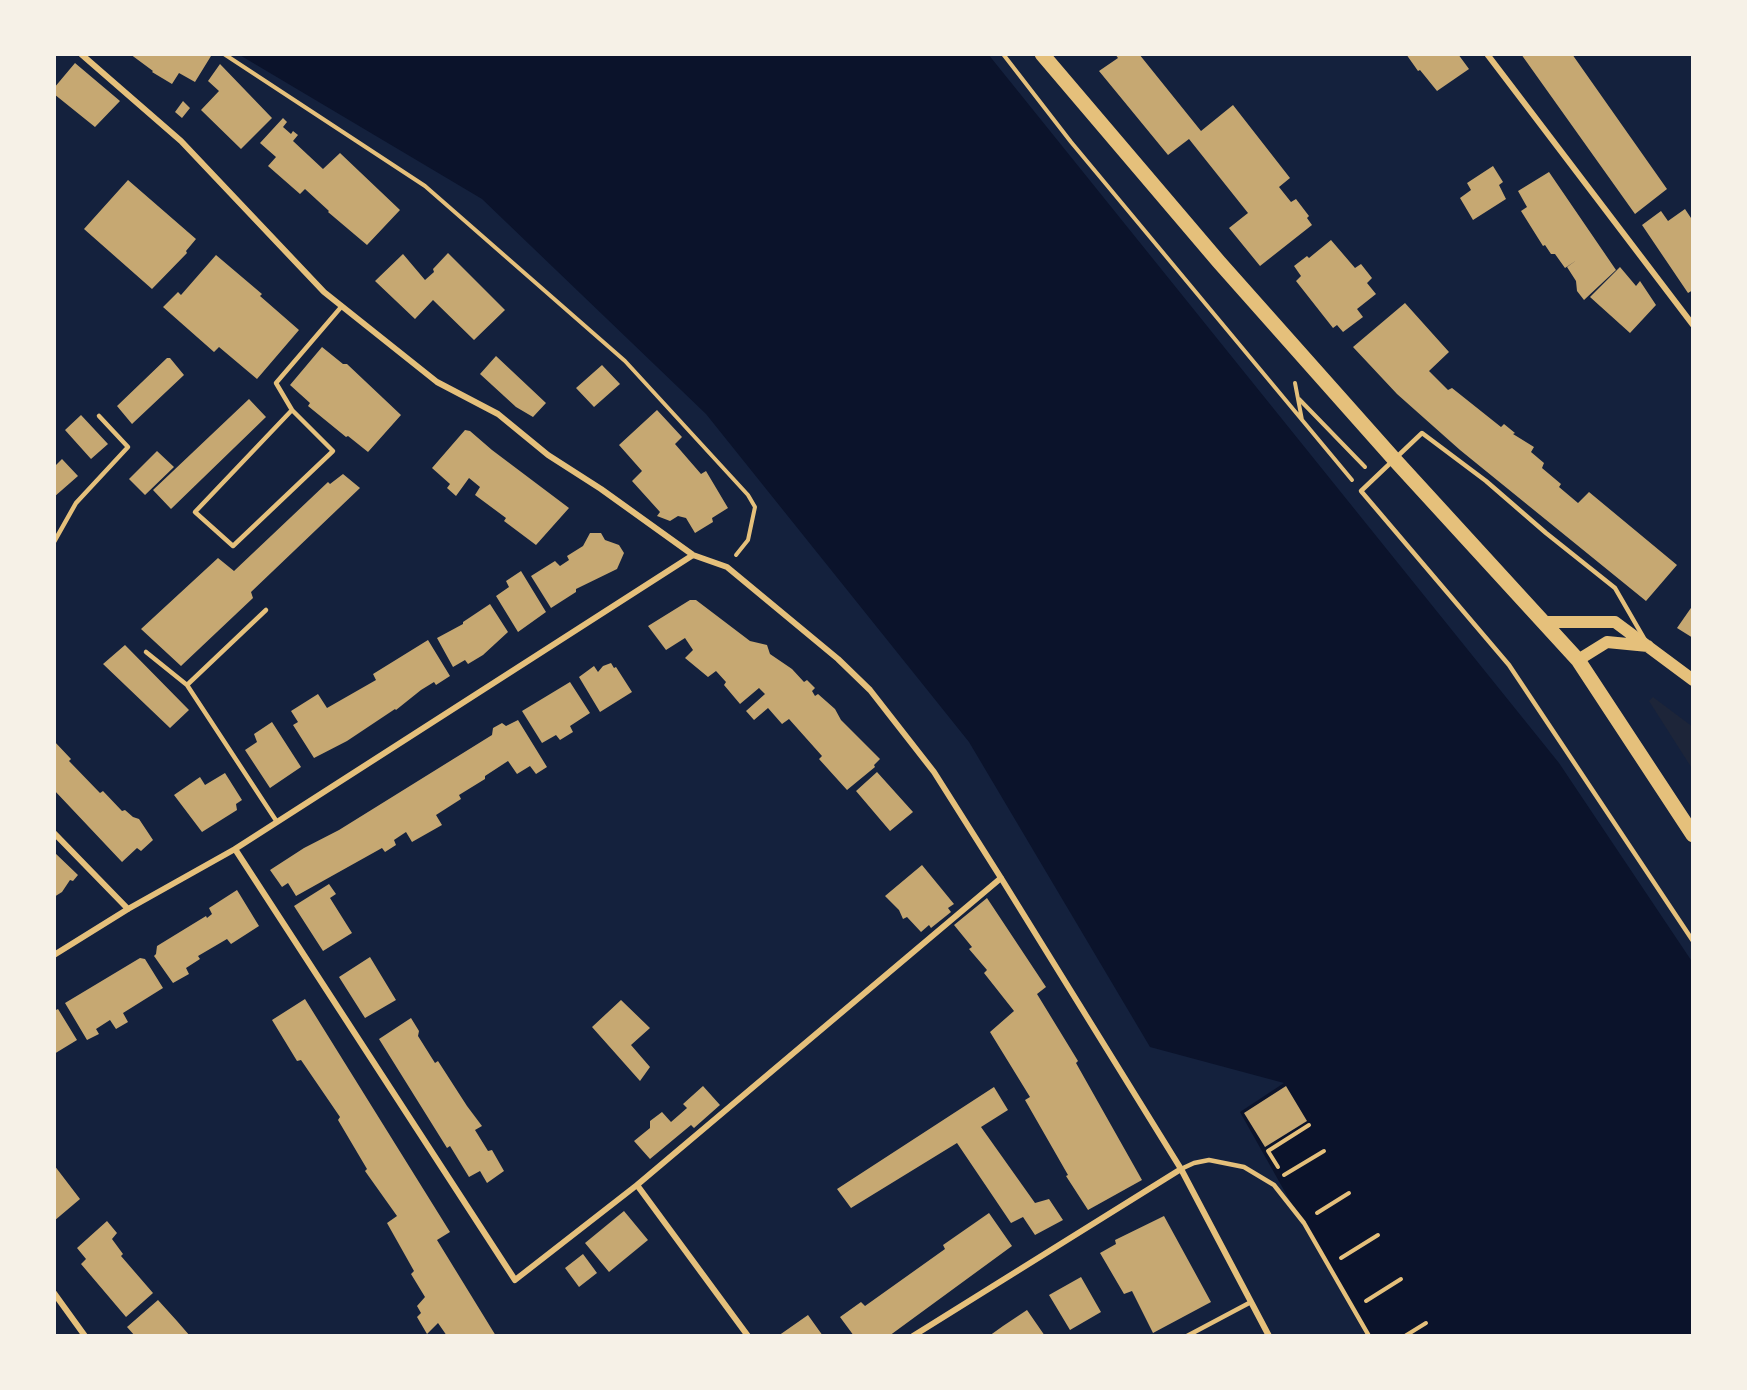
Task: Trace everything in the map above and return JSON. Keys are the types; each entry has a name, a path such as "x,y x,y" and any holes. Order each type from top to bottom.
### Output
{"main road":[{"path":"1042,54 1219,262 1394,459 1578,660 1693,835"},
{"path":"1545,622 1615,622 1693,680"},
{"path":"1578,660 1607,642 1649,646"}],"street":[{"path":"81,54 181,141 324,292 436,382 498,414 548,455 601,489 693,555 727,567 838,659 870,690 934,772 1181,1169 1269,1336"},
{"path":"1487,54 1693,325"},
{"path":"54,956 128,909 235,849 693,555"},
{"path":"54,833 128,909"},
{"path":"235,849 515,1280 637,1185 1001,878"},
{"path":"913,1336 1181,1169"},
{"path":"637,1185 748,1336"},
{"path":"54,1293 85,1336"}],"lane":[{"path":"292,410 195,512 233,546 333,451 292,410 276,383 342,306"},
{"path":"54,542 76,503 128,447 99,416"},
{"path":"1649,646 1615,588 1486,481 1422,433 1361,491 1509,665 1693,941"},
{"path":"187,685 266,610"},
{"path":"146,652 187,685 276,822"},
{"path":"1181,1169 1209,1160 1244,1167 1274,1185 1304,1223 1369,1336"},
{"path":"1187,1336 1251,1302"}],"path":[{"path":"224,54 425,186 625,361 748,495 755,507 748,540 727,567"},
{"path":"1003,54 1071,142 1361,491"},
{"path":"1299,399 1357,457 1374,478"},
{"path":"1283,1176 1324,1151"},
{"path":"1308,1219 1349,1193"},
{"path":"1334,1262 1378,1235"},
{"path":"1359,1305 1401,1279"},
{"path":"1405,1336 1426,1323"}],"shaded area":[{"path":"238,54 988,54 1559,763 1693,963 1693,1336 1366,1336 1240,1112 1284,1083 1150,1047 969,742 706,414 482,199"},
{"path":"1653,697 1693,727 1693,770 1649,701"}],"building":[{"path":"130,54 208,54 211,56 195,82 179,73 172,84 152,72"},
{"path":"1115,54 1139,54 1201,131 1233,105 1290,178 1279,187 1291,202 1296,199 1309,216 1307,218 1312,225 1260,266 1229,228 1248,213 1189,139 1168,155 1099,71 1118,58"},
{"path":"1406,54 1458,54 1469,69 1437,91"},
{"path":"1521,54 1572,54 1667,189 1635,214"},
{"path":"75,63 120,101 95,127 54,94 54,88"},
{"path":"220,64 272,118 241,149 201,110 219,91 208,81"},
{"path":"183,101 190,108 182,118 175,112"},
{"path":"283,118 287,122 283,127 291,134 293,131 298,135 293,141 323,169 340,153 400,210 367,245 305,189 300,194 268,166 276,157 260,143"},
{"path":"1493,166 1503,182 1499,185 1506,199 1473,220 1460,198 1471,190 1467,183"},
{"path":"1549,172 1616,270 1584,300 1577,291 1576,281 1567,267 1577,260 1565,268 1555,254 1551,254 1545,245 1543,246 1521,211 1527,207 1518,191"},
{"path":"128,180 196,239 186,251 187,253 152,289 84,229"},
{"path":"1685,209 1693,221 1693,290 1688,293 1642,225 1661,211 1668,221"},
{"path":"1331,240 1355,268 1361,264 1372,278 1367,283 1376,294 1357,309 1363,317 1343,332 1337,325 1333,328 1296,281 1301,276 1294,266 1307,256 1309,258"},
{"path":"448,253 505,310 474,340 433,300 415,319 375,281 403,254 425,280"},
{"path":"216,255 262,294 260,296 299,330 257,379 219,347 214,352 163,307 178,292 181,295"},
{"path":"1620,267 1636,286 1640,281 1656,305 1630,333 1590,297"},
{"path":"1405,303 1449,352 1429,371 1448,390 1452,388 1501,427 1504,424 1515,433 1513,434 1534,447 1531,452 1544,463 1542,468 1578,503 1589,492 1677,565 1646,601 1460,450 1397,394 1353,347"},
{"path":"322,347 343,364 347,364 401,415 368,452 308,406 310,403 290,385"},
{"path":"496,356 546,403 533,417 516,407 480,374"},
{"path":"167,358 170,358 184,375 132,424 117,406"},
{"path":"602,365 620,384 594,407 576,388"},
{"path":"249,399 266,417 171,509 153,490"},
{"path":"657,410 682,437 675,444 701,474 706,471 728,508 712,518 713,522 695,533 686,518 678,516 670,521 657,516 660,512 632,481 642,471 619,445"},
{"path":"81,415 108,444 91,459 65,430"},
{"path":"465,430 470,431 569,508 536,545 504,521 506,518 475,495 480,487 469,478 456,496 447,488 450,484 432,468"},
{"path":"157,451 174,467 145,495 129,479"},
{"path":"62,459 78,476 54,497 54,467"},
{"path":"343,474 360,488 251,592 253,598 181,666 141,629 218,558 234,571 328,482 330,484"},
{"path":"590,533 601,533 605,540 619,545 624,553 617,569 576,589 576,592 551,608 531,576 555,561 560,566 569,560 567,556 583,546"},
{"path":"521,571 546,612 518,632 496,596 509,587 506,581"},
{"path":"690,600 696,600 750,641 767,645 770,654 792,669 804,682 807,680 815,688 812,691 815,696 818,694 835,709 841,720 880,759 874,765 875,767 847,790 819,759 822,756 789,719 782,724 768,708 754,720 746,711 765,694 759,688 740,704 716,671 708,677 685,658 693,650 685,638 666,650 648,626"},
{"path":"490,604 508,632 483,655 468,664 465,660 453,667 437,638 463,624"},
{"path":"1693,605 1693,638 1677,628"},
{"path":"428,640 450,676 436,685 434,682 396,710 347,741 314,758 293,725 298,722 291,711 318,694 327,708 376,680 373,674"},
{"path":"125,645 189,710 170,728 103,664"},
{"path":"611,663 632,692 600,712 579,677 594,666 598,672 603,666"},
{"path":"570,682 590,713 570,726 573,732 560,740 556,735 542,743 522,711"},
{"path":"518,720 547,767 536,774 530,766 517,774 508,761 459,795 461,799 436,815 442,825 412,842 406,832 394,840 396,845 385,852 382,848 296,896 288,883 282,887 270,870 492,735 493,728 502,723 506,726"},
{"path":"272,722 301,767 270,788 245,750 257,742 254,734"},
{"path":"54,741 71,759 69,761 100,793 103,791 122,811 125,810 139,819 153,840 141,851 137,848 122,862 54,790"},
{"path":"877,772 913,812 890,831 856,791"},
{"path":"225,773 242,800 236,804 237,810 202,832 174,795 200,777 205,785"},
{"path":"54,852 78,875 54,897"},
{"path":"922,865 954,904 948,908 951,912 931,928 929,925 921,932 907,917 903,919 899,910 885,896"},
{"path":"329,884 336,894 330,898 352,933 323,951 294,906"},
{"path":"237,890 259,926 231,944 227,939 198,956 200,959 186,968 189,974 173,983 154,956 157,946 206,916 207,918 212,914 209,908"},
{"path":"987,898 1046,987 1037,994 1078,1061 1076,1063 1142,1180 1088,1210 1066,1176 1068,1175 1025,1100 1030,1097 990,1032 1014,1011 984,973 987,970 969,949 972,947 954,925"},
{"path":"370,957 396,1000 365,1018 339,977"},
{"path":"140,958 145,959 163,988 123,1013 128,1022 116,1029 110,1020 96,1029 99,1034 87,1040 65,1003"},
{"path":"305,999 450,1232 437,1240 496,1336 447,1336 438,1323 427,1334 417,1317 421,1313 417,1306 425,1297 411,1274 414,1271 387,1223 397,1216 365,1171 367,1169 338,1120 340,1117 301,1060 297,1061 272,1020"},
{"path":"621,1000 650,1028 631,1045 650,1067 640,1081 592,1027"},
{"path":"58,1009 77,1040 54,1054 54,1011"},
{"path":"411,1018 419,1031 418,1036 435,1063 438,1061 482,1126 475,1130 488,1151 492,1150 504,1171 487,1183 480,1171 469,1177 450,1146 447,1148 379,1039"},
{"path":"703,1086 720,1105 694,1128 691,1125 650,1159 634,1141 650,1128 650,1121 662,1112 671,1122 687,1108 683,1104"},
{"path":"1286,1086 1307,1121 1265,1147 1244,1113"},
{"path":"994,1087 1008,1110 981,1127 1035,1203 1049,1199 1063,1220 1035,1235 1023,1217 1011,1223 957,1143 851,1208 837,1189"},
{"path":"54,1165 80,1199 54,1221"},
{"path":"624,1211 648,1240 609,1272 585,1243"},
{"path":"989,1213 1012,1246 889,1336 854,1336 840,1317 861,1302 865,1306 945,1249 943,1245"},
{"path":"1164,1216 1211,1302 1153,1333 1132,1291 1124,1294 1100,1253 1116,1244 1115,1240"},
{"path":"107,1221 117,1233 112,1239 123,1254 121,1256 153,1293 126,1317 81,1264 86,1259 77,1248"},
{"path":"583,1254 597,1273 579,1287 565,1268"},
{"path":"1081,1277 1101,1312 1070,1330 1049,1295"},
{"path":"158,1300 190,1336 135,1336 127,1327"},
{"path":"1027,1310 1045,1336 989,1336 1003,1326"},
{"path":"808,1315 823,1336 778,1336"}]}
